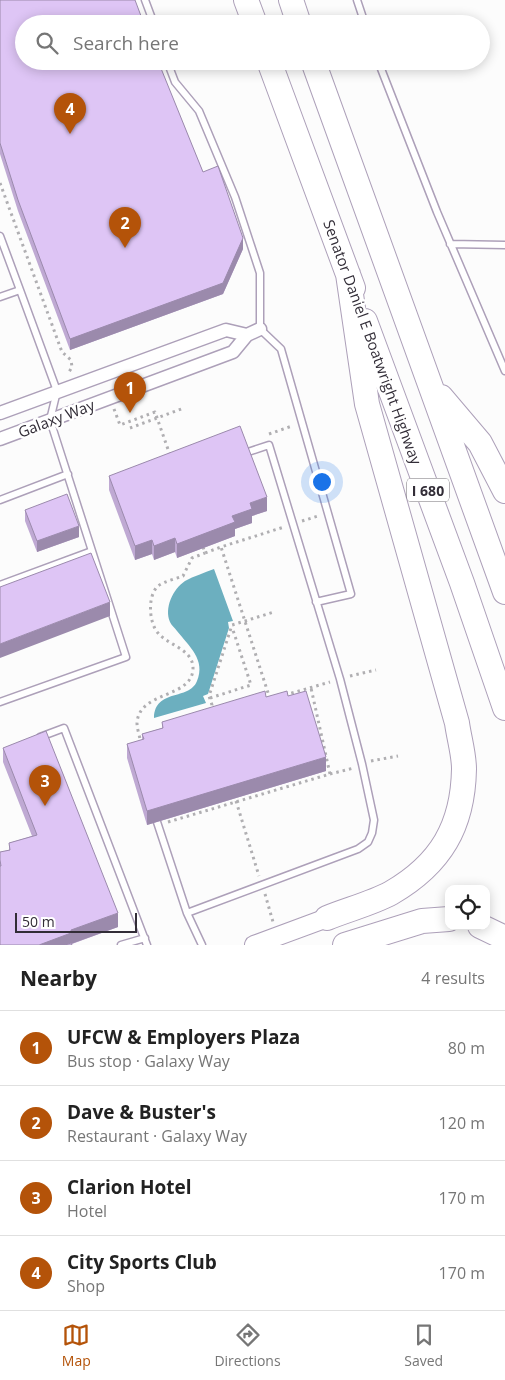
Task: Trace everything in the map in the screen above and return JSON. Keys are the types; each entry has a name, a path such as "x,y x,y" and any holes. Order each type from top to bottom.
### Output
{"highway":[{"path":"246,0 252,15"},
{"path":"291,0 296,15"},
{"name":"Senator Daniel E Boatwright Highway","path":"272,70 462,583 505,708"},
{"name":"I 680","path":"316,70 505,592"},
{"path":"327,918 390,894 419,874 440,852 454,829 462,797 464,767 457,724 367,404 348,274"},
{"path":"432,386 480,443 505,491"},
{"path":"345,945 422,921 445,919"},
{"path":"488,930 505,938"}],"main road":[{"path":"254,945 327,918"}],"street":[{"name":"Galaxy Way","path":"0,439 234,352 246,335 260,329"},
{"name":"Galaxy Way","path":"0,413 226,330 246,335"}],"lane":[{"path":"145,0 151,15"},
{"path":"357,0 362,15"},
{"path":"170,70 175,82 198,111 235,197 260,273 260,329 281,349 351,594 316,602"},
{"path":"382,70 450,244 505,371"},
{"path":"0,236 57,391 50,420 126,658 0,702"},
{"path":"450,244 505,245"},
{"path":"0,297 20,290"},
{"path":"187,914 358,849 368,842 374,820 340,679 269,445 245,453"},
{"path":"0,500 68,474"},
{"path":"0,585 92,551"},
{"path":"37,738 64,728 147,945"},
{"path":"157,822 187,914 202,945"},
{"path":"121,945 144,938"}],"path":[{"path":"0,183 62,352 71,360 72,367 57,391"},
{"path":"110,398 120,425 154,412 171,459"},
{"path":"130,428 184,408"},
{"path":"266,435 302,423"},
{"path":"149,736 140,738 137,724 141,711 162,695 185,685 192,676 193,664 186,652 158,633 152,621 152,598 156,587 164,582 183,576 192,558 328,513"},
{"path":"203,547 205,553"},
{"path":"221,547 270,699"},
{"path":"232,626 274,612"},
{"path":"206,718 212,705 210,698 232,626"},
{"path":"210,698 251,685 232,626"},
{"path":"261,702 376,670"},
{"path":"157,822 161,824 236,800 330,774 311,688"},
{"path":"236,800 278,936"}],"water":[{"path":"214,569 233,621 228,622 229,628 208,694 203,696 206,703 154,718 160,702 193,687 199,673 198,660 195,654 168,617 169,605 173,594 185,581"}],"building":[{"path":"0,0 135,0 141,15 15,15 15,70 162,70 203,172 218,166 243,238 223,283 70,339 18,200 0,143"},
{"path":"240,426 267,497 250,503 252,509 232,516 235,522 177,544 175,538 154,546 152,540 135,546 109,476"},
{"path":"67,494 79,526 37,541 25,510"},
{"path":"91,553 110,602 0,644 0,587"},
{"path":"265,691 266,697 287,691 288,696 306,691 326,757 147,811 127,744 144,739 142,734 163,728 162,722"},
{"path":"46,731 118,913 71,930 71,933 39,945 0,945 0,852 10,850 9,843 37,835 3,748"}],"place":[{"name":"City Sports Club","path":"70,134"},
{"name":"Dave & Buster's","path":"125,248"},
{"name":"UFCW & Employers Plaza","path":"130,413"},
{"name":"Clarion Hotel","path":"45,806"}]}
